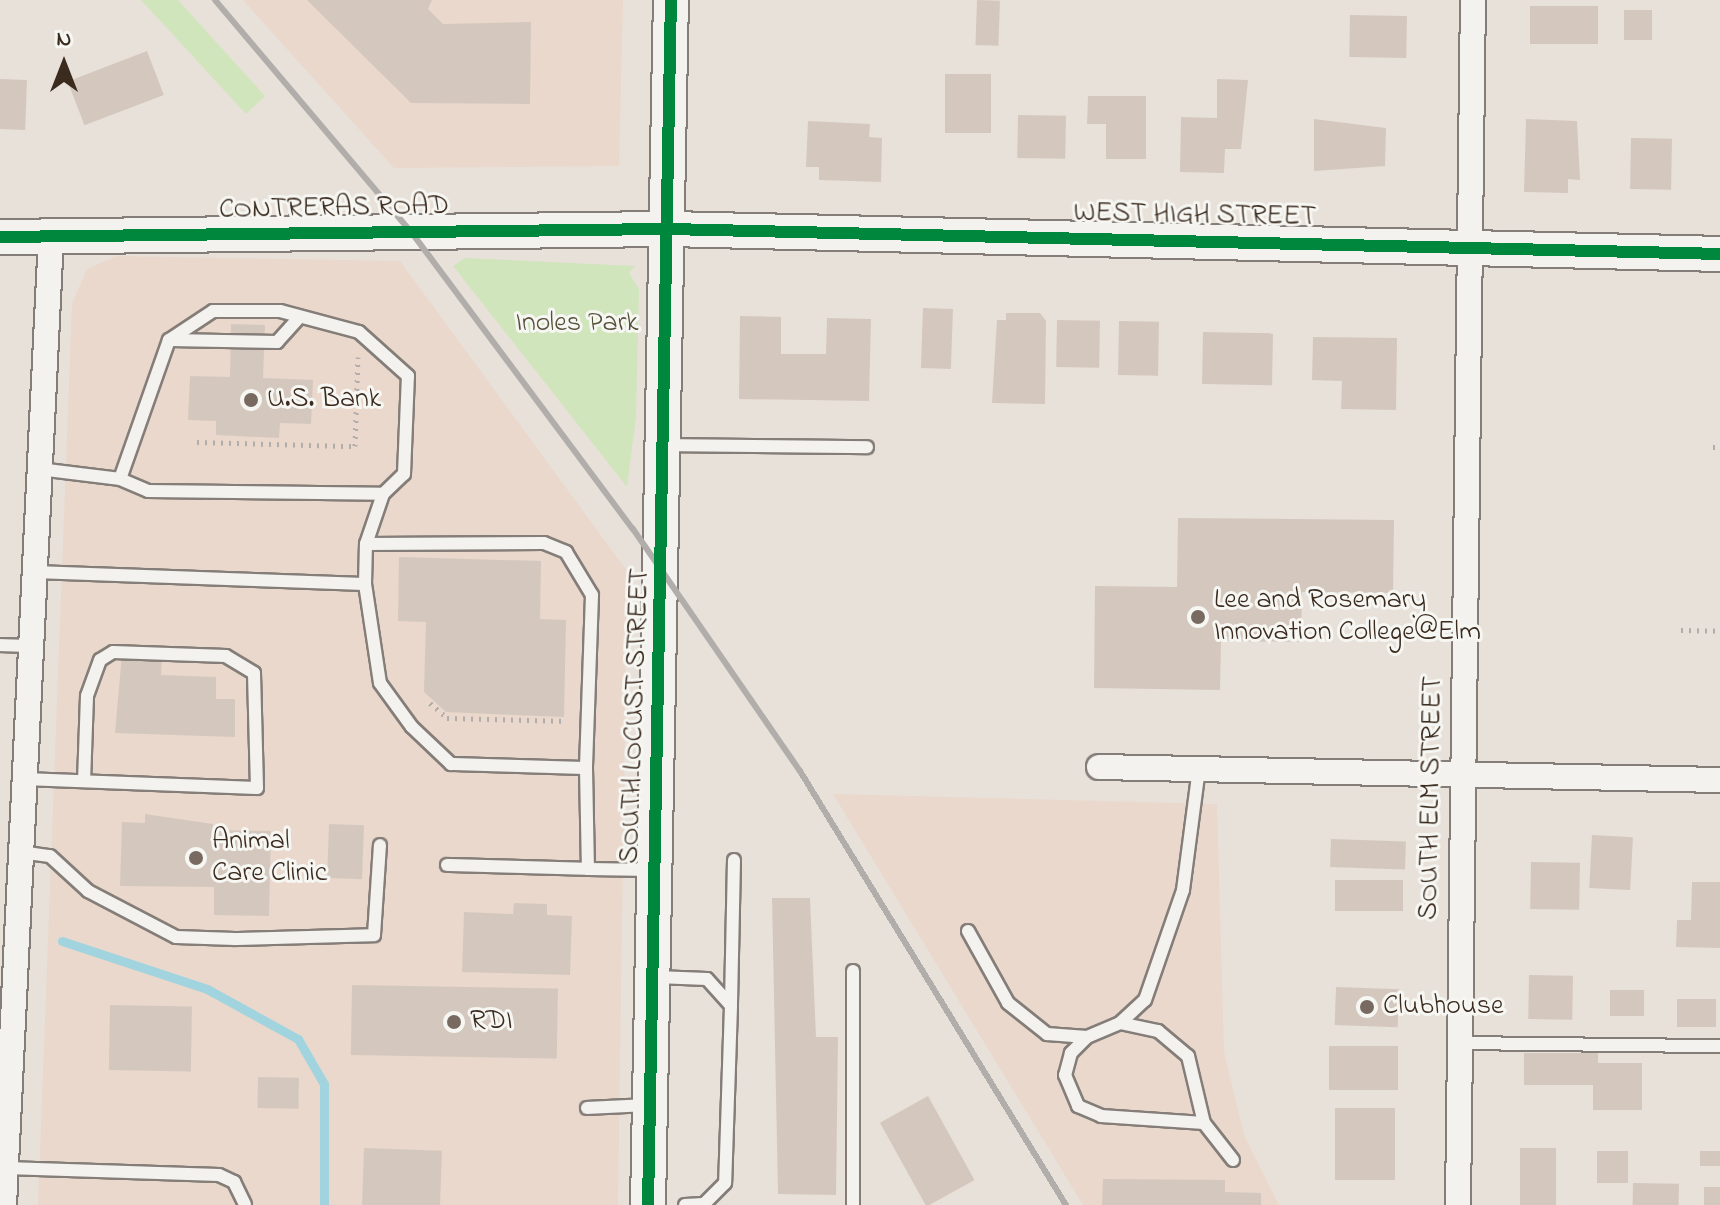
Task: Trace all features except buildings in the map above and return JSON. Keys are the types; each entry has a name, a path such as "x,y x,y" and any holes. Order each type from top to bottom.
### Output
{"street":[{"name":"SOUTH LOCUST STREET","path":"648,1205 665,445 671,0"},
{"name":"SOUTH ELM STREET","path":"1458,1205 1473,0"},
{"name":"CONTRERAS ROAD","path":"0,237 669,229"},
{"name":"WEST HIGH STREET","path":"669,229 1720,254"},
{"path":"4,1205 6,1168 3,1125 51,236"},
{"path":"1099,767 1720,780"}],"lane":[{"path":"120,479 169,340 213,311 280,311 297,320 359,332 408,376 404,474 383,494 366,544 365,584 380,683 451,764 586,768"},
{"path":"169,340 277,342 297,320"},
{"path":"665,445 867,447"},
{"path":"39,469 120,479 148,491 383,494"},
{"path":"366,544 544,543 566,552 592,595 586,768 588,869"},
{"path":"34,572 365,584"},
{"path":"0,645 31,646"},
{"path":"24,779 257,788 254,673 226,656 113,652 100,660 87,696 84,780"},
{"path":"1199,769 1183,890 1145,1000 1120,1023 1087,1037 1071,1053 1065,1075 1078,1106 1101,1116 1204,1123"},
{"path":"20,852 50,856 88,891 176,937 235,939 374,935 380,845"},
{"path":"685,1205 705,1204 725,1183 734,860"},
{"path":"447,865 655,870"},
{"path":"968,931 1008,1003 1047,1034 1087,1037"},
{"path":"853,971 853,1205"},
{"path":"653,977 707,979 731,1006"},
{"path":"1120,1023 1158,1031 1188,1056 1204,1123 1233,1160"},
{"path":"1460,1043 1720,1046"},
{"path":"587,1108 650,1105"},
{"path":"6,1168 219,1175 234,1182 245,1205"}],"path":[{"path":"197,442 355,446 359,332"},
{"path":"1681,630 1720,631"},
{"path":"430,703 447,718 588,725"}],"shaded area":[{"path":"243,0 623,0 619,166 394,168"},
{"path":"117,256 400,261 627,571 618,1205 38,1205 72,304 87,269"},
{"path":"833,794 1217,804 1224,1052 1244,1135 1279,1205 1083,1205"}],"green space":[{"path":"141,0 178,0 265,96 246,114"},
{"name":"Inoles Park","path":"465,258 635,266 629,273 639,289 636,417 627,487 453,266"}],"waterway":[{"path":"62,941 207,989 298,1039 324,1084 324,1205"}],"railway":[{"path":"215,0 412,233 633,529 800,771 1066,1205"}],"cycle path":[{"path":"648,1205 671,0"},
{"path":"0,237 669,229 1720,254"}],"place":[{"name":"U.S. Bank","path":"251,400"},
{"name":"Lee and Rosemary Innovation College@Elm","path":"1198,617"},
{"name":"Animal Care Clinic","path":"196,858"},
{"name":"Clubhouse","path":"1367,1007"},
{"name":"RDI","path":"454,1022"}]}
